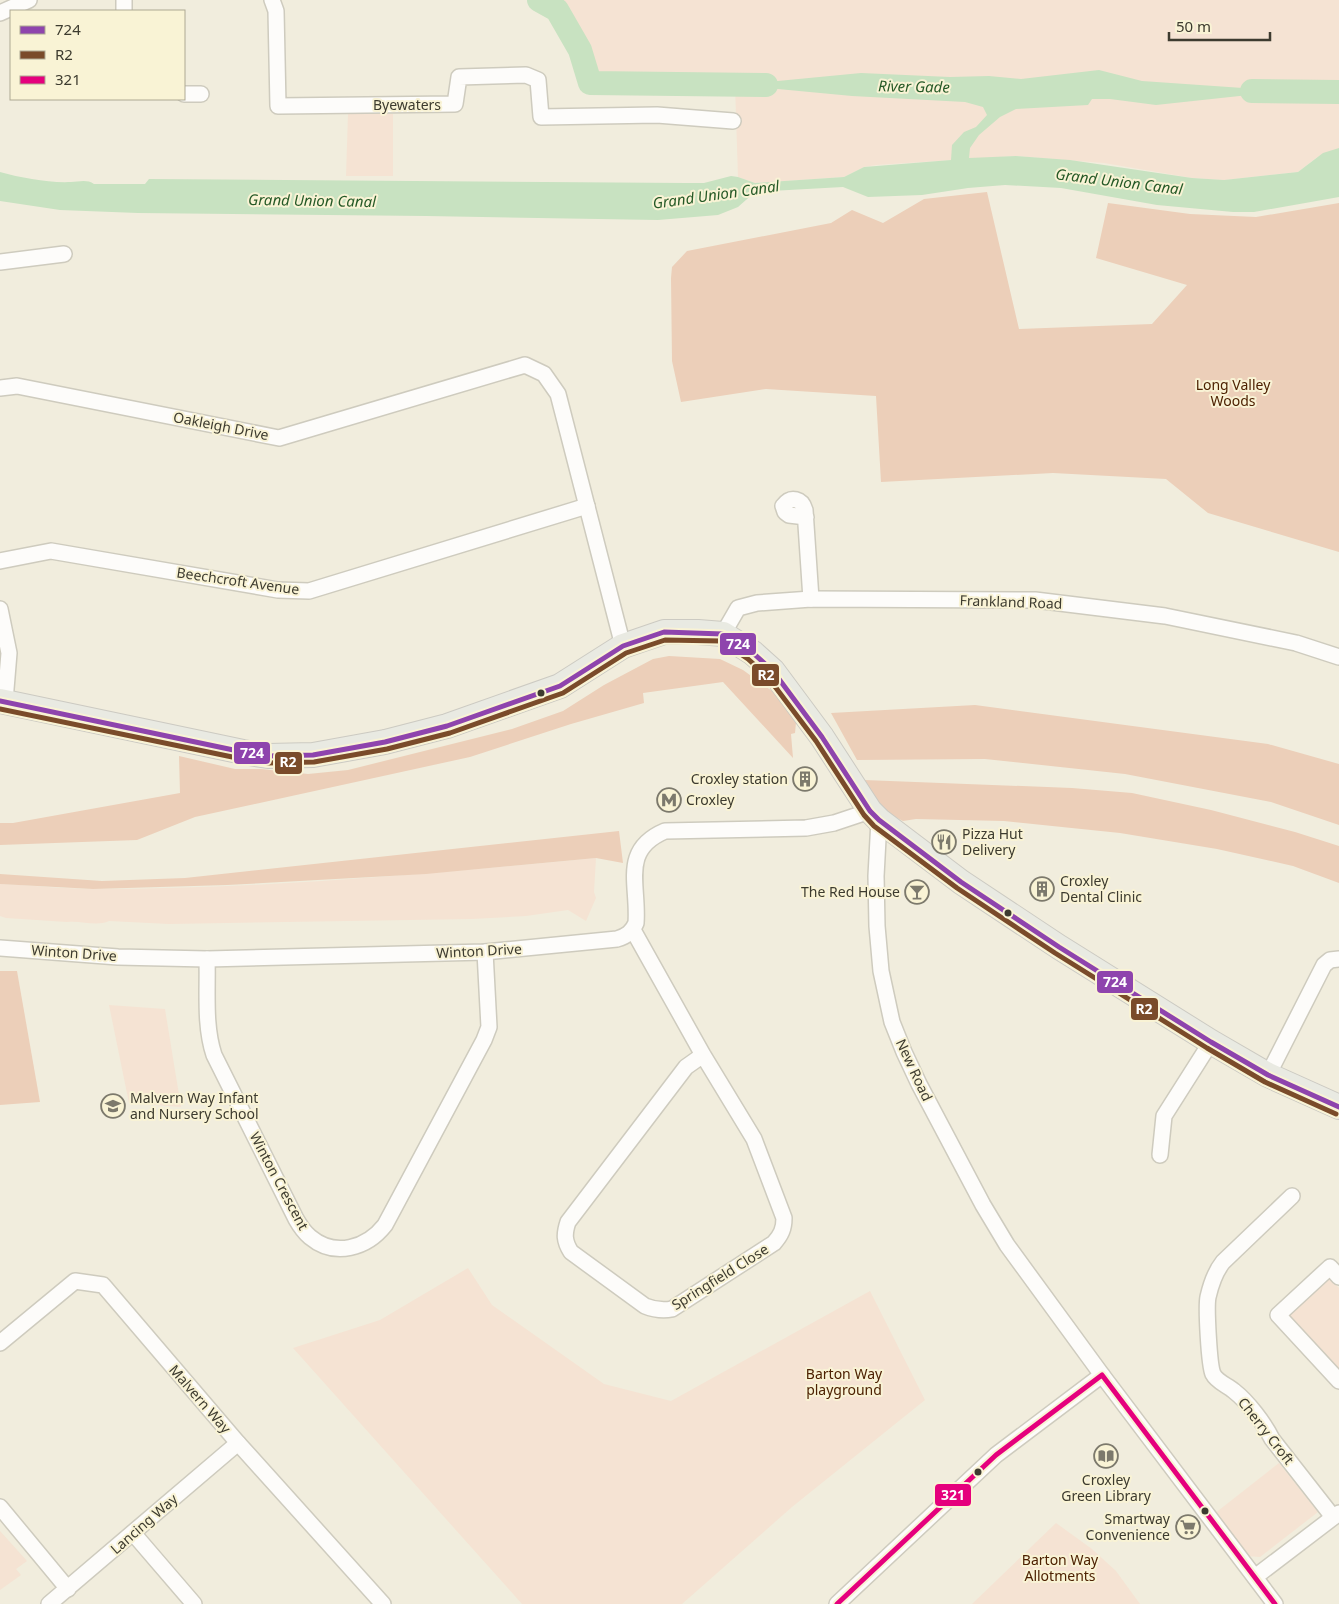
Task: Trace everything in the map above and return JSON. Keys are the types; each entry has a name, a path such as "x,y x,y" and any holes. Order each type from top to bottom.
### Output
{"main road":[{"path":"3,701 243,752 268,756 313,755 385,742 447,726 483,714 560,686 624,646 664,632 723,634 753,653 773,670 875,816 961,882 1059,947 1211,1042 1268,1075 1339,1107"}],"street":[{"path":"0,12 29,0"},
{"name":"Byewaters","path":"272,0 276,11 278,106 455,104 459,78 526,75 538,80 541,117 657,115 733,121"},
{"path":"185,94 201,94"},
{"path":"0,262 64,254"},
{"name":"Oakleigh Drive","path":"0,388 17,386 279,438 525,365 544,374 558,394 587,506"},
{"path":"587,506 624,646"},
{"name":"Beechcroft Avenue","path":"0,562 51,551 278,590 309,591 587,506"},
{"path":"806,516 811,599"},
{"name":"Frankland Road","path":"723,634 738,608 757,603 811,599 1035,600 1165,616 1296,643 1339,657"},
{"path":"0,609 9,653 3,701"},
{"path":"633,930 637,913 634,864 639,852 646,843 665,831 806,828 875,816"},
{"name":"New Road","path":"875,816 877,926 881,971 892,1022 904,1052 950,1144 1007,1245 1102,1375 1275,1604"},
{"name":"Winton Drive","path":"0,948 118,957 207,959 485,952 617,938 625,936 633,930"},
{"name":"Springfield Close","path":"633,930 703,1056 754,1139 784,1218 784,1227 774,1243 672,1309 664,1311 654,1310 645,1306 571,1252 566,1244 565,1233 568,1222 660,1100 686,1067 703,1056"},
{"name":"Winton Crescent","path":"207,959 208,1029 214,1055 296,1219 310,1237 328,1247 339,1248 362,1245 375,1236 385,1225 484,1040 489,1027 485,952"},
{"path":"1268,1075 1324,965 1330,960 1339,959"},
{"path":"1160,1155 1164,1116 1211,1042"},
{"name":"Cherry Croft","path":"1292,1196 1217,1270 1208,1298 1210,1360 1212,1373 1217,1379 1235,1391 1266,1427 1272,1439 1336,1515"},
{"path":"1339,1277 1330,1267 1278,1315 1339,1381"},
{"name":"Malvern Way","path":"0,1343 76,1281 103,1285 238,1443 383,1604"},
{"path":"837,1604 996,1455 1102,1375"},
{"name":"Lancing Way","path":"49,1604 238,1443"},
{"path":"0,1507 68,1589"},
{"path":"1255,1577 1336,1515"},
{"path":"133,1532 194,1604"}],"green space":[{"path":"539,0 1339,0 1339,148 1316,158 1298,172 1224,180 1192,178 1104,163 1016,156 876,165 864,167 844,177 755,183 738,177 735,85 590,83 580,50 557,10"},
{"path":"348,114 393,114 393,176 346,176"},
{"name":"Long Valley Woods","path":"987,192 1019,329 1152,324 1187,285 1096,258 1108,203 1190,214 1256,217 1339,203 1339,552 1208,513 1166,479 1053,473 881,482 876,396 766,389 681,402 672,361 671,278 672,267 687,251 831,223 852,210 883,223 924,199"},
{"path":"669,656 720,659 743,670 779,696 796,723 795,733 791,734 793,758 723,682 643,693 644,703 571,724 470,757 195,817 137,840 0,845 0,823 13,823 180,793 179,756 235,769 261,769 308,774 348,770 512,729 563,711 604,685 653,659"},
{"path":"975,705 1268,744 1339,764 1339,825 1271,802 1125,774 985,759 857,760 831,713"},
{"path":"864,780 1072,788 1132,793 1211,810 1295,832 1339,846 1339,883 1293,866 1217,849 1120,833 1004,821 916,819 903,821 885,812 873,800"},
{"path":"619,831 623,863 596,858 426,874 227,885 93,889 0,884 0,874 102,881 185,878"},
{"path":"596,858 594,892 596,898 586,921 568,910 526,916 472,919 169,924 109,921 104,923 67,922 0,916 0,884 94,889 220,886 345,880"},
{"path":"0,971 17,971 40,1102 0,1105"},
{"path":"109,1005 165,1009 181,1107 129,1103"},
{"name":"Barton Way playground","path":"468,1268 492,1305 604,1384 671,1401 870,1291 925,1400 792,1507 682,1604 522,1604 293,1348 380,1320"},
{"path":"1328,1277 1339,1288 1339,1372 1286,1317"},
{"path":"1279,1463 1318,1512 1260,1557 1246,1556 1214,1514"},
{"name":"Barton Way Allotments","path":"1056,1523 1092,1549 1116,1571 1140,1604 972,1604"},
{"path":"0,1531 27,1561 16,1569 21,1575 0,1590"}],"water":[{"name":"Grand Union Canal","path":"1099,70 1142,81 1285,91 1156,105 1110,99 1092,99 1088,105 1016,109 1000,117 979,135 970,148 969,158 1016,156 1070,160 1192,178 1224,180 1298,172 1323,153 1339,148 1339,197 1254,212 1233,212 1157,205 1061,188 1005,185 922,195 868,197 843,187 755,192 738,207 718,215 658,220 138,213 60,210 0,201 0,172 44,181 85,181 94,184 145,184 149,179 704,183 731,176 755,183 844,177 864,167 951,160 952,145 964,132 976,127 987,115 983,107 965,102 852,96 735,85 861,73 950,77 989,76 1021,79"}],"waterway":[{"name":"River Gade","path":"539,0 557,10 580,50 590,83 766,85"},
{"name":"River Gade","path":"1252,91 1339,92"}],"transit line":[{"name":"724","path":"0,701 243,752 268,756 313,755 385,742 447,726 560,686 623,646 664,632 723,634 753,653 773,671 822,737 870,811 879,820 961,882 1059,947 1211,1042 1268,1075 1339,1107"},
{"name":"R2","path":"0,709 242,759 267,763 314,762 387,749 450,733 563,693 626,653 665,640 721,641 748,659 767,676 816,741 864,815 874,826 957,888 1055,953 1207,1048 1265,1082 1336,1114"},
{"name":"321","path":"837,1604 996,1455 1102,1375 1275,1604"}],"place":[{"name":"Croxley station","path":"805,779"},
{"name":"Croxley","path":"669,800"},
{"name":"Pizza Hut Delivery","path":"944,842"},
{"name":"Croxley Dental Clinic","path":"1042,889"},
{"name":"The Red House","path":"917,892"},
{"name":"Malvern Way Infant and Nursery School","path":"113,1106"},
{"name":"Croxley Green Library","path":"1106,1456"},
{"name":"Smartway Convenience","path":"1188,1527"}]}
